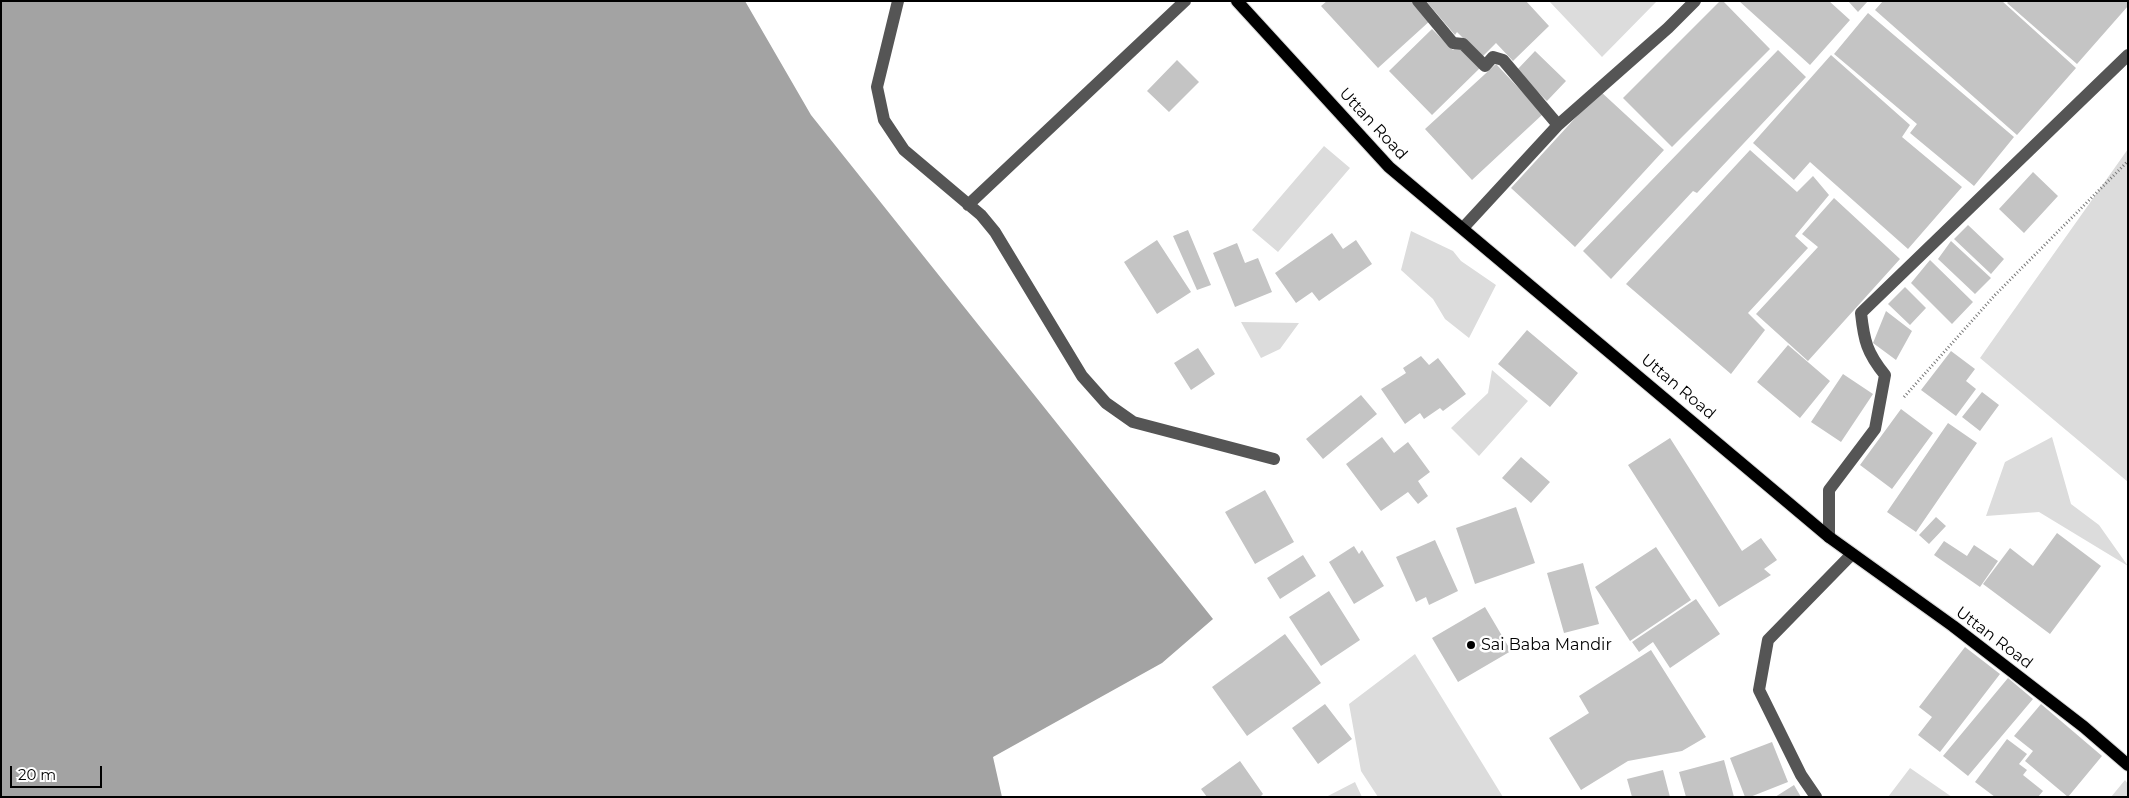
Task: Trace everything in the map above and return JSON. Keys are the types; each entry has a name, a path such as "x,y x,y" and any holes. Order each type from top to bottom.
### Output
{"main road":[{"name":"Uttan Road","path":"1237,1 1389,167 1829,537 1953,626 2084,727 2128,764"}],"street":[{"path":"898,1 877,87 884,120 904,150 981,215 995,232 1082,376 1106,403 1133,422 1274,459"},
{"path":"968,205 1185,1"},
{"path":"1418,1 1453,43 1463,44 1485,66 1493,57 1503,60 1558,125"},
{"path":"1463,228 1558,125 1668,28 1695,1"},
{"path":"1829,537 1829,490 1875,429 1882,402 1885,375 1871,358 1863,333 1861,313 2128,55"},
{"path":"1816,797 1801,775 1758,690 1768,640 1852,554"}],"path":[{"path":"1901,401 1995,294 2128,161"}],"shaded area":[{"path":"1,1 745,1 811,115 1213,619 1162,663 993,757 1002,797 1,797"},
{"path":"1549,1 1657,1 1602,57"},
{"path":"1324,146 1350,168 1278,252 1252,230"},
{"path":"2128,149 2128,482 1980,358"},
{"path":"1411,231 1453,251 1461,261 1496,285 1469,338 1445,319 1433,299 1401,270"},
{"path":"1241,322 1299,323 1280,349 1261,358"},
{"path":"1492,370 1528,401 1479,456 1451,428 1488,393"},
{"path":"2052,437 2071,504 2099,525 2128,566 2039,512 1986,516 2005,462"},
{"path":"1415,654 1503,797 1378,797 1361,771 1349,704"},
{"path":"1910,768 1952,797 1888,797"},
{"path":"2125,780 2128,784 2128,797 2111,797"},
{"path":"1355,782 1362,797 1326,797"}],"building":[{"path":"1327,1 1415,1 1432,19 1378,68 1321,6"},
{"path":"1426,1 1526,1 1549,26 1513,61 1496,43 1482,57 1457,32 1455,35"},
{"path":"1720,1 1723,1 1770,49 1672,147 1623,98"},
{"path":"1739,1 1829,1 1850,20 1810,65"},
{"path":"1848,1 1868,1 1858,12"},
{"path":"1883,1 2002,1 2076,68 2017,135 1875,10"},
{"path":"2009,1 2128,1 2128,6 2077,64 2007,3"},
{"path":"1868,13 2014,137 1974,186 1910,133 1917,124 1834,54"},
{"path":"1432,29 1453,50 1459,44 1481,67 1432,115 1389,71"},
{"path":"1778,50 1806,77 1697,193 1693,191 1611,279 1583,251"},
{"path":"1535,51 1566,81 1547,101 1516,71"},
{"path":"1831,55 1910,125 1902,137 1962,187 1908,249 1810,162 1794,180 1753,143"},
{"path":"1177,60 1199,82 1169,112 1147,91"},
{"path":"1496,64 1543,114 1472,180 1425,129"},
{"path":"1600,91 1664,150 1575,247 1511,188"},
{"path":"1750,150 1797,192 1813,176 1829,195 1795,236 1808,248 1748,313 1765,330 1731,374 1626,284"},
{"path":"2033,172 2058,196 2024,233 1999,209"},
{"path":"1834,198 1900,259 1808,361 1756,314 1818,247 1802,234"},
{"path":"1968,225 2004,259 1991,274 1954,239"},
{"path":"1188,230 1211,285 1197,290 1173,236"},
{"path":"1332,233 1343,249 1356,240 1372,264 1319,301 1312,292 1296,303 1275,273"},
{"path":"1157,240 1191,292 1157,314 1124,262"},
{"path":"1951,241 1991,278 1975,294 1938,259"},
{"path":"1237,243 1245,263 1258,258 1272,292 1235,307 1213,253"},
{"path":"1930,260 1973,302 1952,324 1911,283"},
{"path":"1905,287 1926,308 1910,325 1888,304"},
{"path":"1886,311 1912,331 1896,360 1873,343"},
{"path":"1527,330 1578,373 1550,407 1498,364"},
{"path":"1788,345 1830,381 1800,418 1757,382"},
{"path":"1198,348 1215,374 1191,390 1174,363"},
{"path":"1951,351 1975,369 1966,381 1976,389 1956,416 1921,390"},
{"path":"1421,356 1429,365 1438,358 1466,394 1443,411 1440,408 1424,419 1420,413 1405,424 1381,389 1406,373 1403,368"},
{"path":"1843,374 1873,394 1841,442 1811,422"},
{"path":"1982,392 1999,405 1980,431 1962,417"},
{"path":"1361,395 1377,414 1323,459 1306,439"},
{"path":"1901,409 1933,433 1892,489 1860,465"},
{"path":"1948,423 1977,443 1916,532 1887,512"},
{"path":"1382,437 1394,453 1408,442 1430,472 1418,481 1428,496 1418,504 1408,492 1381,511 1346,464"},
{"path":"1670,438 1742,551 1761,538 1777,560 1764,569 1771,575 1719,607 1628,465"},
{"path":"1521,457 1550,482 1531,503 1502,478"},
{"path":"1265,490 1294,542 1255,564 1225,512"},
{"path":"1516,507 1535,563 1475,584 1456,528"},
{"path":"1936,517 1946,526 1929,544 1919,535"},
{"path":"2057,533 2101,566 2050,634 1983,584 2010,548 2033,566"},
{"path":"1435,540 1458,591 1429,605 1426,597 1416,602 1396,557"},
{"path":"1944,541 1967,556 1974,545 1998,561 1980,587 1934,555"},
{"path":"1354,546 1359,554 1362,550 1384,586 1354,604 1329,562"},
{"path":"1656,547 1691,600 1630,641 1595,587"},
{"path":"1303,555 1316,576 1280,599 1267,578"},
{"path":"1583,563 1599,624 1564,633 1547,573"},
{"path":"1329,591 1360,640 1321,666 1289,617"},
{"path":"1696,599 1720,634 1670,668 1653,642 1639,652 1632,642"},
{"name":"Sai Baba Mandir","path":"1485,607 1511,651 1458,682 1432,638"},
{"path":"1285,634 1321,683 1247,736 1212,687"},
{"path":"1965,647 2000,674 1940,752 1918,735 1932,717 1919,707"},
{"path":"1651,650 1706,737 1682,751 1628,761 1581,790 1549,738 1589,713 1579,696"},
{"path":"2008,678 2033,699 1968,776 1943,756"},
{"path":"1325,704 1352,739 1318,764 1292,728"},
{"path":"2041,704 2102,756 2068,797 2025,761 2033,751 2014,736"},
{"path":"2007,739 2027,754 2019,764 2027,770 2023,775 2043,791 2038,797 1995,797 1975,782"},
{"path":"1772,742 1788,782 1750,797 1745,797 1730,758"},
{"path":"1724,760 1734,797 1686,797 1679,772"},
{"path":"1240,761 1263,794 1260,797 1207,797 1201,789"},
{"path":"1663,770 1670,797 1632,797 1627,779"},
{"path":"1794,785 1801,797 1775,797"}],"place":[{"name":"Sai Baba Mandir","path":"1471,645"}]}
